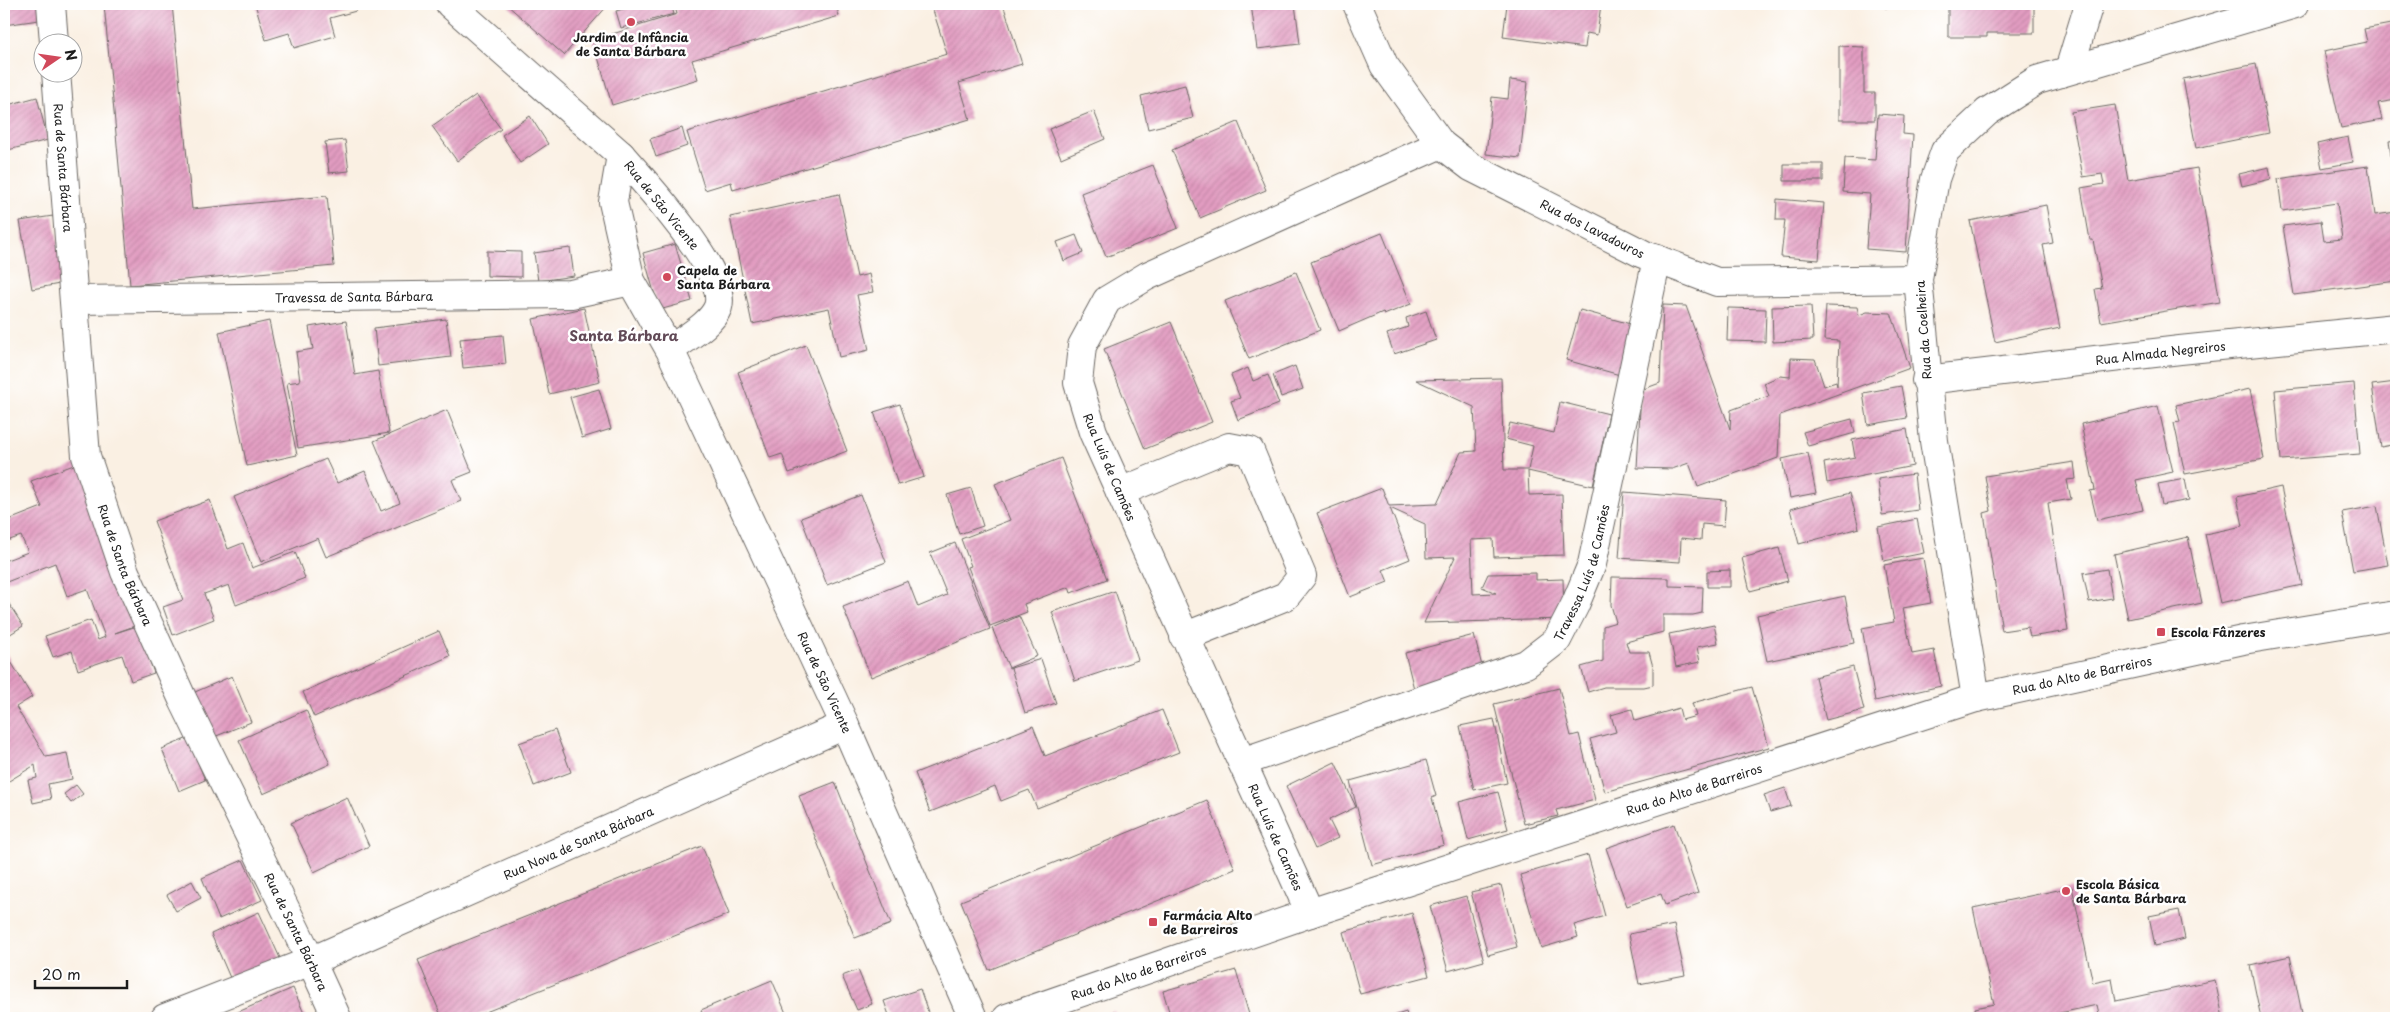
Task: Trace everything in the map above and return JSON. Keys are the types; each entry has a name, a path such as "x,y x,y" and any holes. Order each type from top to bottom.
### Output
{"street":[{"path":"51,4 53,32"},
{"name":"Rua de São Vicente","path":"450,4 621,155 662,203 705,259 718,293 718,306 712,317 670,350"},
{"name":"Rua dos Lavadouros","path":"1357,4 1384,65 1441,144 1471,167 1657,259 1717,282 1918,279"},
{"path":"2069,70 2089,4"},
{"name":"Rua da Coelheira","path":"1976,698 1934,441 1926,380 1918,279 1935,179 1945,151 1987,112 2037,80 2295,4"},
{"name":"Rua de Santa Bárbara","path":"57,82 86,456 126,572 183,700 337,1018"},
{"name":"Rua Luís de Camões","path":"1310,913 1093,432 1078,383 1082,346 1107,300 1147,276 1441,144"},
{"name":"Rua de São Vicente","path":"621,155 613,202 632,281 670,350 845,725 973,1018"},
{"name":"Travessa Luís de Camões","path":"1242,762 1526,664 1557,640 1592,564 1657,259"},
{"name":"Travessa de Santa Bárbara","path":"75,300 572,294 632,281"},
{"name":"Rua Almada Negreiros","path":"1926,380 2190,349 2396,328"},
{"path":"1120,492 1229,447 1250,451 1302,576 1286,596 1184,637"},
{"name":"Rua do Alto de Barreiros","path":"1007,1018 1310,913 1976,698 2243,640 2394,617"},
{"name":"Rua Nova de Santa Bárbara","path":"165,1018 311,961 845,725"}],"building":[{"path":"4,4 44,4 46,19 4,25"},
{"path":"104,4 172,4 192,209 327,196 334,266 130,285"},
{"path":"255,4 354,4 356,11 330,18 335,36 294,48 289,33 266,40"},
{"path":"506,4 609,4 564,55"},
{"path":"641,4 671,4 674,14 621,28 616,11"},
{"path":"674,4 836,4 839,16 692,60 698,79 612,105 593,40 677,14"},
{"path":"931,4 1003,4 1022,64 959,83 970,119 733,190 731,182 705,190 687,132 947,54"},
{"path":"1251,4 1295,4 1300,44 1257,49"},
{"path":"1507,4 1601,4 1597,35 1587,33 1585,48 1503,37"},
{"path":"1884,4 1903,4 1903,5 1885,8"},
{"path":"1948,4 2034,4 2034,33 1987,33 1987,37 1948,37"},
{"path":"2396,23 2396,100 2378,103 2382,120 2341,128 2324,51 2367,42 2364,29"},
{"path":"1839,46 1864,47 1864,93 1875,93 1875,120 1839,120"},
{"path":"2256,64 2269,133 2196,148 2183,79"},
{"path":"1510,80 1528,82 1520,158 1486,154 1492,97 1508,99"},
{"path":"1185,85 1193,118 1148,129 1141,96"},
{"path":"476,95 501,129 457,161 432,126"},
{"path":"37,97 48,140 4,151 4,106"},
{"path":"2115,105 2128,180 2197,168 2220,302 2101,322 2095,289 2102,288 2093,240 2090,240 2081,188 2104,184 2102,174 2083,177 2071,112"},
{"path":"1094,111 1105,139 1061,158 1049,129"},
{"path":"1878,114 1904,116 1903,134 1913,135 1906,252 1866,249 1870,194 1843,192 1845,158 1875,160"},
{"path":"530,116 548,144 520,163 502,135"},
{"path":"1238,122 1266,190 1200,218 1172,150"},
{"path":"682,128 687,146 656,157 650,139"},
{"path":"2348,137 2353,162 2322,168 2317,144"},
{"path":"345,140 349,171 329,173 325,142"},
{"path":"2396,140 2396,155 2391,156 2389,141"},
{"path":"1784,164 1823,164 1823,181 1784,181"},
{"path":"1153,165 1178,228 1106,257 1081,193"},
{"path":"2368,166 2375,215 2396,212 2396,281 2294,295 2283,226 2321,221 2324,241 2342,239 2337,203 2282,211 2278,179"},
{"path":"2269,167 2271,179 2242,186 2239,174"},
{"path":"839,194 857,277 869,274 873,292 857,295 869,350 839,357 829,308 752,324 730,217"},
{"path":"1777,199 1824,203 1819,260 1781,257 1785,220 1776,220"},
{"path":"2046,205 2053,243 2043,245 2060,328 1995,342 1970,221"},
{"path":"53,216 65,283 32,289 20,221"},
{"path":"1382,233 1411,304 1384,315 1383,312 1339,331 1311,262"},
{"path":"1076,235 1083,253 1064,261 1057,242"},
{"name":"Capela de Santa Bárbara","path":"675,244 692,301 659,310 643,253"},
{"path":"570,248 574,276 538,281 534,253"},
{"path":"487,251 521,252 521,277 487,276"},
{"path":"1296,272 1320,330 1249,359 1225,301"},
{"path":"1663,305 1686,306 1730,429 1731,410 1769,396 1764,383 1780,376 1790,377 1791,358 1815,359 1824,386 1836,382 1837,386 1839,341 1824,340 1826,306 1857,307 1859,315 1867,312 1891,313 1910,368 1780,415 1778,458 1698,487 1689,463 1672,469 1637,468 1641,390 1660,383"},
{"path":"1811,306 1813,340 1773,342 1772,307"},
{"path":"584,308 600,382 549,394 533,319"},
{"path":"1728,308 1766,309 1765,342 1727,341"},
{"path":"1580,310 1634,325 1620,375 1566,360"},
{"path":"1426,311 1436,340 1394,354 1387,334 1408,327 1406,318"},
{"path":"446,319 451,357 378,366 374,328"},
{"path":"269,321 297,455 247,466 219,332"},
{"path":"346,321 355,375 378,371 389,433 298,448 287,383 300,381 296,352 313,349 309,327"},
{"path":"1171,322 1212,422 1145,449 1104,349"},
{"path":"503,335 506,364 463,368 460,339"},
{"path":"806,345 847,451 789,473 782,454 770,458 738,372"},
{"path":"1295,366 1303,389 1281,397 1273,375"},
{"path":"1248,368 1253,381 1268,375 1279,404 1238,420 1231,401 1240,398 1231,375"},
{"path":"1501,378 1504,470 1528,470 1533,446 1506,439 1510,423 1554,433 1560,402 1609,414 1593,486 1528,471 1529,495 1562,494 1564,555 1494,557 1493,539 1471,540 1473,594 1496,593 1482,587 1488,574 1536,573 1536,580 1563,579 1564,619 1424,623 1455,557 1426,558 1425,524 1390,508 1410,559 1383,570 1388,582 1350,597 1317,513 1382,488 1389,506 1437,504 1461,452 1476,451 1474,407 1416,380"},
{"path":"2396,382 2396,444 2381,447 2372,385"},
{"path":"2354,383 2360,454 2281,460 2275,390"},
{"path":"1901,386 1907,418 1868,425 1863,393"},
{"path":"599,389 611,429 582,438 570,397"},
{"path":"2250,389 2264,459 2185,474 2174,423 2180,422 2176,405"},
{"path":"900,404 924,477 898,485 874,412"},
{"path":"2158,406 2173,472 2136,480 2143,510 2097,520 2090,491 2095,490 2081,424"},
{"path":"447,410 472,472 452,480 461,501 326,557 318,538 261,562 234,497 326,459 337,483 365,471 381,511 400,503 374,441"},
{"path":"1852,419 1855,433 1808,446 1803,432"},
{"path":"1907,429 1913,466 1827,483 1824,463 1855,457 1852,440"},
{"path":"1808,453 1816,493 1790,498 1782,459"},
{"path":"1061,458 1107,579 1071,593 1069,587 1024,604 1027,612 990,626 968,567 971,566 961,539 1010,520 995,484"},
{"path":"2074,462 2076,479 2067,480 2071,499 2048,503 2068,631 2030,637 2028,627 2002,631 1984,513 1991,511 1985,476"},
{"path":"79,463 140,624 115,633 137,626 154,673 131,681 122,655 78,670 72,651 53,657 45,636 91,620 98,640 105,637 87,589 67,596 55,563 4,583 4,561 28,552 21,536 4,542 4,522 42,507 31,481"},
{"path":"1914,474 1918,510 1882,515 1878,479"},
{"path":"2185,479 2189,500 2162,505 2158,484"},
{"path":"2281,487 2302,585 2220,603 2205,534 2243,526 2237,497"},
{"path":"971,488 983,526 959,534 947,495"},
{"path":"1624,492 1726,500 1724,526 1702,524 1701,540 1681,538 1680,562 1619,558"},
{"path":"1850,493 1859,528 1799,544 1790,509"},
{"path":"861,495 886,562 827,585 801,518"},
{"path":"210,500 228,549 243,543 252,568 295,552 305,578 236,605 229,585 204,594 214,619 173,635 163,607 183,600 154,521"},
{"path":"2377,506 2388,565 2353,571 2342,512"},
{"path":"1917,519 1924,553 1884,561 1878,527"},
{"path":"2188,537 2202,603 2128,619 2114,554"},
{"path":"955,543 990,629 871,677 843,607 908,581 918,607 947,595 930,553"},
{"path":"1779,548 1788,581 1750,591 1742,558"},
{"path":"1923,558 1931,603 1903,608 1912,654 1934,650 1941,686 1875,701 1862,628 1894,622 1884,565"},
{"path":"2107,569 2112,598 2089,602 2083,573"},
{"path":"1730,570 1730,587 1707,587 1707,571"},
{"path":"1612,577 1669,578 1669,586 1703,587 1702,613 1693,615 1663,615 1663,632 1626,642 1629,652 1649,652 1653,667 1653,685 1644,687 1604,687 1588,692 1581,667 1603,661 1603,626 1616,622 1611,605"},
{"path":"1115,591 1138,660 1075,681 1052,612"},
{"path":"4,596 23,626 4,638"},
{"path":"1845,596 1854,643 1767,661 1757,615"},
{"path":"1019,616 1037,656 1009,668 992,628"},
{"path":"1714,625 1718,643 1697,647 1700,662 1676,667 1669,634"},
{"path":"439,631 450,656 314,717 303,692"},
{"path":"1474,635 1483,670 1414,689 1405,653"},
{"path":"4,650 32,697 16,707 46,757 67,753 72,779 48,784 51,799 33,803 28,780 37,778 35,765 4,784"},
{"path":"1041,659 1056,703 1025,713 1011,668"},
{"path":"1853,667 1864,710 1826,720 1815,677"},
{"path":"232,676 251,722 214,737 195,692"},
{"path":"1752,687 1769,747 1605,792 1590,739 1616,732 1611,715 1632,709 1635,721 1679,708 1682,720 1696,716 1692,703"},
{"path":"1559,688 1571,736 1579,734 1595,800 1556,810 1558,816 1524,824 1494,704"},
{"path":"306,710 330,764 263,794 239,740"},
{"path":"1162,710 1179,752 1037,808 1029,790 1001,801 995,786 930,812 915,773 1033,726 1045,756"},
{"path":"1494,719 1507,783 1474,790 1460,726"},
{"path":"555,730 571,772 534,786 519,743"},
{"path":"188,738 205,780 179,791 162,749"},
{"path":"1426,760 1436,796 1432,798 1444,845 1372,865 1350,781"},
{"path":"1335,762 1356,807 1329,820 1338,838 1315,849 1286,786"},
{"path":"835,782 891,924 855,938 799,796"},
{"path":"76,785 83,794 71,803 64,794"},
{"path":"1785,788 1791,806 1770,812 1764,795"},
{"path":"1498,792 1508,829 1468,840 1459,802"},
{"path":"347,797 369,846 314,872 291,823"},
{"path":"1207,800 1235,869 989,970 961,901"},
{"path":"1674,824 1698,893 1665,905 1661,894 1627,906 1606,848"},
{"path":"702,846 729,914 471,1018 442,1018 418,960"},
{"path":"1588,855 1605,916 1574,925 1578,937 1541,948 1520,875"},
{"path":"243,860 262,900 219,919 202,878"},
{"path":"192,881 201,898 176,911 167,895"},
{"path":"1501,885 1517,947 1488,955 1471,892"},
{"path":"2072,887 2093,983 2112,979 2116,1001 2215,980 2223,1018 2100,1018 2097,1005 2037,1018 1977,1018 1975,1008 1994,1004 1973,908"},
{"path":"1466,896 1484,961 1448,971 1430,906"},
{"path":"2179,910 2185,939 2155,946 2149,916"},
{"path":"259,912 280,958 231,980 211,934"},
{"path":"1412,913 1429,976 1360,994 1343,932"},
{"path":"1674,925 1685,975 1639,984 1629,934"},
{"path":"2290,956 2303,1018 2261,1018 2250,965"},
{"path":"858,970 872,1004 857,1010 842,976"},
{"path":"1236,970 1250,1018 1171,1018 1163,991"},
{"path":"772,980 788,1018 704,1018 701,1010"},
{"path":"293,988 306,1018 230,1018 229,1016"},
{"path":"920,989 930,1018 890,1018 884,1001"},
{"path":"1114,1011 1116,1018 1093,1018"},
{"path":"1406,1012 1408,1018 1387,1018"}],"place":[{"name":"Jardim de Infância de Santa Bárbara","path":"631,22"},
{"name":"Capela de Santa Bárbara","path":"667,277"},
{"name":"Escola Fânzeres","path":"2161,632"},
{"name":"Escola Básica de Santa Bárbara","path":"2066,891"},
{"name":"Farmácia Alto de Barreiros","path":"1153,922"}],"district":[{"name":"Santa Bárbara","path":"624,335"}]}
